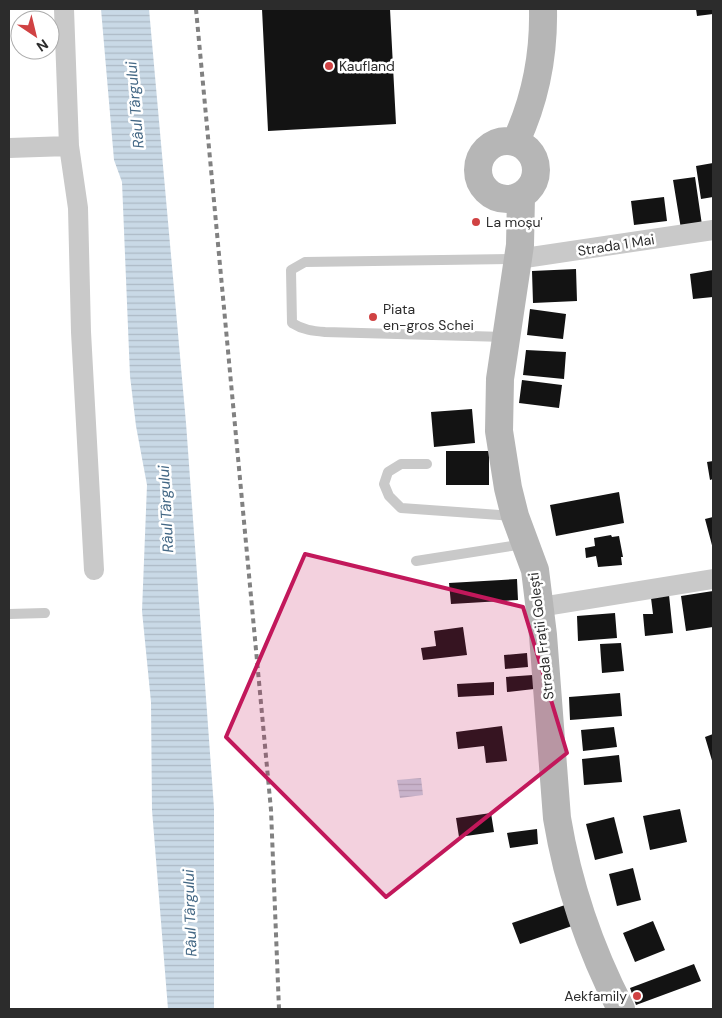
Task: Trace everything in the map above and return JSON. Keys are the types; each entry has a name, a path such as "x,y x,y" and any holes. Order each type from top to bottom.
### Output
{"main road":[{"path":"516,141 529,112 539,73 543,41 543,9"},
{"path":"506,140 516,141 532,153 536,162 535,182 521,196 510,200 499,198 489,193 482,185 478,174 479,162 482,154 497,142 506,140"},
{"name":"Strada Frații Golești","path":"521,196 518,259 500,379 499,431 506,480 515,516 535,570 540,606 557,818 562,844 584,922 603,974 621,1009"}],"street":[{"path":"64,9 69,146 78,208 81,332 94,570"},
{"path":"9,148 69,146"},
{"name":"Strada 1 Mai","path":"518,259 713,230"},
{"path":"540,606 713,579"}],"lane":[{"path":"506,337 325,332 300,328 292,323 291,270 305,262 518,259"},
{"path":"427,464 401,464 388,472 384,484 389,496 401,508 515,516"},
{"path":"416,561 525,544"},
{"path":"9,614 45,613"}],"highlighted area":[{"path":"305,554 523,607 567,753 386,897 226,737"}],"water":[{"name":"Râul Târgului","path":"101,9 149,9 186,423 214,808 214,1009 168,1009 152,810 151,702 142,611 147,485 136,426 130,376 122,182 114,160"},
{"path":"421,778 423,795 400,798 397,780"}],"building":[{"name":"Kaufland","path":"262,9 390,9 396,124 268,131"},
{"path":"696,9 713,9 713,14 697,16"},
{"path":"713,163 713,197 701,199 696,166"},
{"path":"695,177 702,225 681,229 673,180"},
{"path":"664,197 667,221 634,225 631,201"},
{"path":"576,269 577,301 533,303 532,271"},
{"path":"713,270 713,297 693,299 690,274"},
{"path":"530,309 566,314 563,339 527,335"},
{"path":"526,350 566,352 564,379 523,375"},
{"path":"522,380 562,385 559,408 519,403"},
{"path":"472,409 475,443 434,447 431,412"},
{"path":"446,451 489,451 489,485 446,485"},
{"path":"713,461 713,479 710,480 707,462"},
{"path":"619,492 624,523 556,536 550,505"},
{"path":"713,517 713,549 705,519"},
{"path":"611,535 612,537 619,536 623,557 621,557 622,565 598,567 596,556 586,558 585,548 595,546 594,538"},
{"path":"517,579 518,600 451,604 449,583"},
{"path":"713,591 713,627 686,631 681,596"},
{"path":"669,595 673,633 645,636 643,614 653,614 651,598"},
{"path":"615,613 617,638 578,641 577,616"},
{"path":"463,627 467,655 423,660 421,648 436,646 434,631"},
{"path":"621,643 624,671 602,673 600,644"},
{"path":"527,653 528,667 505,669 504,655"},
{"path":"533,675 534,689 507,692 506,677"},
{"path":"494,682 494,695 458,697 457,684"},
{"path":"620,693 622,716 570,720 569,697"},
{"path":"502,726 507,761 486,763 484,746 458,749 456,732"},
{"path":"614,727 617,747 583,751 581,730"},
{"path":"713,734 713,764 705,737"},
{"path":"619,755 622,782 584,785 582,759"},
{"path":"680,809 687,842 650,850 643,816"},
{"path":"491,813 494,832 459,837 456,818"},
{"path":"614,817 623,853 595,860 586,824"},
{"path":"537,829 538,844 510,848 507,833"},
{"path":"633,868 641,900 617,906 609,874"},
{"path":"565,905 572,926 520,944 512,923"},
{"path":"653,921 665,950 635,962 623,933"},
{"path":"694,964 701,981 636,1005 630,988"}],"railway":[{"path":"196,9 271,810 279,1009"}],"place":[{"name":"Kaufland","path":"329,66"},
{"name":"La moșu'","path":"476,222"},
{"name":"Piata en-gros Schei","path":"373,317"},
{"name":"Aekfamily","path":"637,996"}]}
